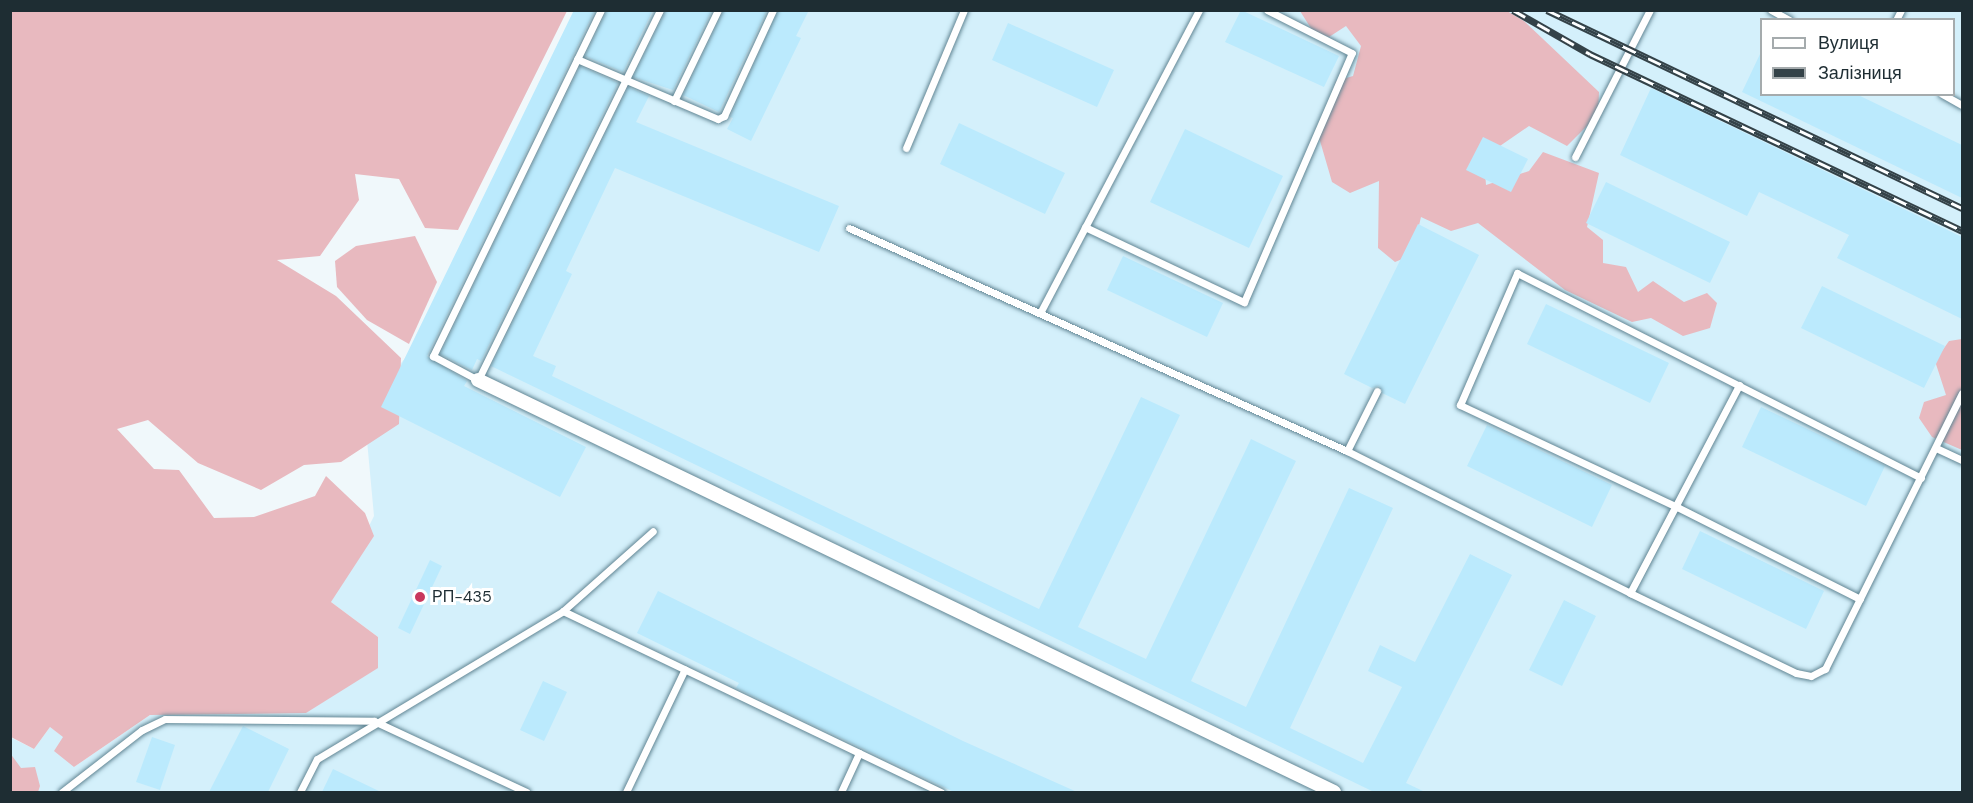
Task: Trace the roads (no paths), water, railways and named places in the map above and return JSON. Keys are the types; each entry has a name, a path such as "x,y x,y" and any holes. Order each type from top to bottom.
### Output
{"street":[{"path":"478,380 1334,792"}],"lane":[{"path":"601,10 433,356 478,380 660,10"},
{"path":"674,101 718,10"},
{"path":"578,58 712,118 724,116 773,10"},
{"path":"906,148 964,10"},
{"path":"1040,314 1199,10"},
{"path":"1085,227 1244,302 1352,53 1267,10"},
{"path":"1575,157 1650,10"},
{"path":"1771,10 1785,18"},
{"path":"1946,96 1962,105"},
{"path":"849,228 1347,451 1630,593 1796,673 1811,676 1825,669 1962,393"},
{"path":"1860,599 1677,507 1460,405 1517,273 1921,478"},
{"path":"1630,593 1677,507 1738,385"},
{"path":"1347,451 1377,391"},
{"path":"1936,448 1962,460"},
{"path":"300,792 317,759 374,721 563,611 653,531"},
{"path":"563,611 941,792"},
{"path":"626,792 685,669"},
{"path":"62,792 142,730 165,720 374,721 526,792"},
{"path":"841,792 859,753"}],"railway":[{"path":"1513,10 1590,54 1962,231"},
{"path":"1547,10 1962,208"}],"place":[{"name":"РП-435","path":"420,597"}]}
